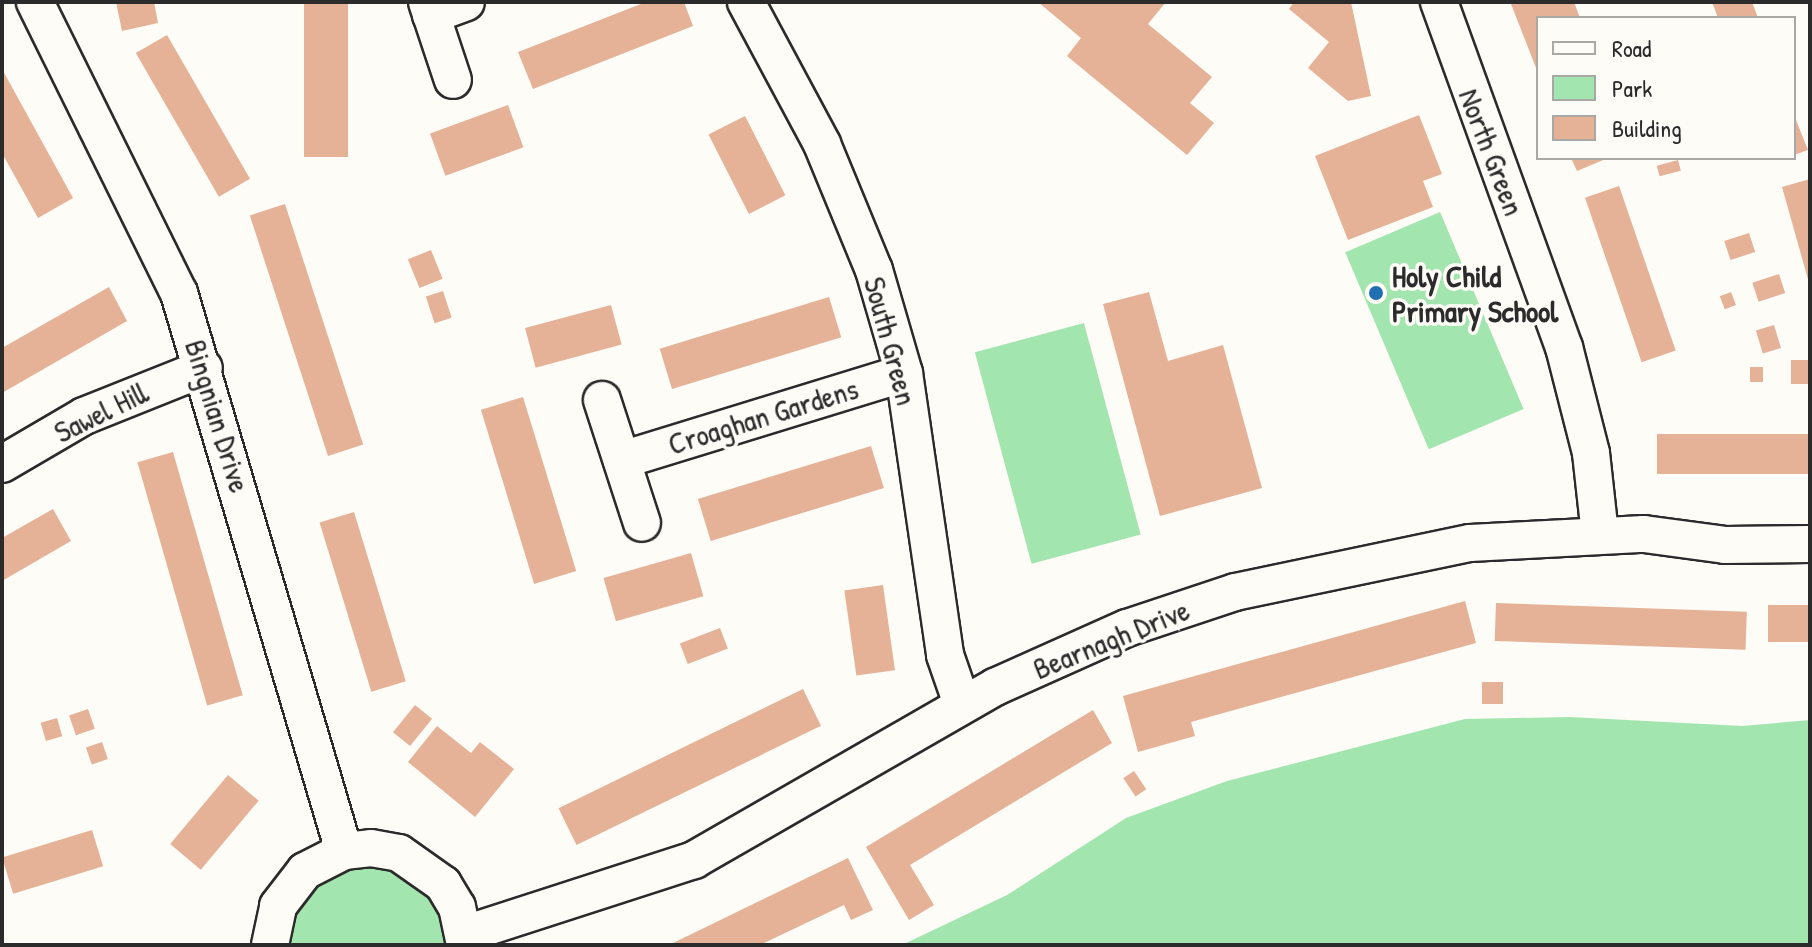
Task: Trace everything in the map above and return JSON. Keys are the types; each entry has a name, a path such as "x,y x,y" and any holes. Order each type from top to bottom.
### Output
{"street":[{"name":"Bingnian Drive","path":"35,2 144,215 204,368 344,851"},
{"path":"453,80 429,8 466,2"},
{"name":"South Green","path":"746,2 855,217 904,373 945,655 962,704"},
{"name":"North Green","path":"1439,2 1564,347 1591,453 1600,535"},
{"name":"Sawel Hill","path":"2,464 84,416 204,368"},
{"name":"Croaghan Gardens","path":"622,460 904,373"},
{"path":"602,400 642,523"},
{"name":"Bearnagh Drive","path":"465,940 694,860 962,704 1127,628 1235,592 1392,554 1600,535 1810,544"},
{"path":"270,945 289,887 344,851 371,848 423,865 457,907 465,940"}],"green space":[{"path":"1440,212 1524,409 1429,449 1345,252"},
{"path":"1084,323 1141,535 1032,564 975,352"},
{"path":"1570,717 1742,726 1810,720 1810,945 902,945 1007,895 1126,818 1227,781 1465,719"},
{"path":"367,863 412,875 444,911 450,945 287,945 292,915 322,878"}],"building":[{"path":"116,2 154,2 158,23 122,31"},
{"path":"304,2 348,2 348,157 304,157"},
{"path":"646,2 684,2 693,26 533,89 518,52"},
{"path":"1038,2 1166,2 1148,24 1212,77 1190,103 1214,123 1187,155 1067,56 1081,38"},
{"path":"1294,2 1351,2 1371,96 1348,101 1308,68 1329,42 1289,9"},
{"path":"1574,2 1579,16 1536,16 1536,68 1511,4"},
{"path":"1712,2 1752,2 1757,16 1717,16"},
{"path":"167,35 250,179 219,197 136,53"},
{"path":"2,69 73,198 38,218 2,153"},
{"path":"508,105 523,147 445,176 430,133"},
{"path":"1419,115 1442,174 1423,181 1433,207 1348,240 1315,156"},
{"path":"745,116 785,195 749,214 708,135"},
{"path":"1796,120 1808,150 1796,154"},
{"path":"1572,160 1603,160 1577,171"},
{"path":"1678,160 1681,171 1660,176 1657,166"},
{"path":"1810,179 1810,283 1809,283 1782,187"},
{"path":"1619,186 1676,351 1642,362 1585,198"},
{"path":"285,204 363,445 328,456 250,215"},
{"path":"1749,233 1755,252 1730,260 1724,241"},
{"path":"431,250 443,279 419,288 408,259"},
{"path":"1779,274 1785,293 1759,302 1752,283"},
{"path":"109,287 127,321 2,393 2,348"},
{"path":"443,291 452,318 435,323 426,297"},
{"path":"1149,292 1168,361 1223,345 1262,488 1160,516 1103,304"},
{"path":"1731,292 1736,305 1725,309 1720,296"},
{"path":"829,297 841,337 672,389 660,349"},
{"path":"611,305 622,345 536,368 525,328"},
{"path":"1774,325 1781,348 1763,354 1756,331"},
{"path":"1791,360 1810,360 1810,384 1791,384"},
{"path":"1750,367 1763,367 1763,382 1750,382"},
{"path":"523,397 576,571 534,584 481,410"},
{"path":"1657,434 1810,434 1810,474 1657,474"},
{"path":"871,446 884,488 711,541 698,499"},
{"path":"173,452 243,695 207,705 137,462"},
{"path":"53,509 71,541 2,581 2,538"},
{"path":"354,512 406,681 371,692 320,523"},
{"path":"691,553 703,596 616,621 604,578"},
{"path":"883,585 895,670 856,676 844,590"},
{"path":"1465,601 1476,643 1191,722 1195,736 1138,752 1123,696"},
{"path":"1496,603 1747,612 1746,650 1495,641"},
{"path":"1768,605 1810,605 1810,642 1768,642"},
{"path":"720,628 728,649 688,664 680,643"},
{"path":"1482,682 1503,682 1503,704 1482,704"},
{"path":"803,689 821,726 577,845 559,808"},
{"path":"415,705 432,719 410,746 393,732"},
{"path":"88,709 95,729 76,735 69,716"},
{"path":"1093,710 1112,743 910,865 934,905 909,920 866,847"},
{"path":"57,718 62,736 46,741 41,723"},
{"path":"437,726 471,753 480,742 514,769 475,817 408,762"},
{"path":"102,742 108,759 92,765 86,748"},
{"path":"1134,771 1146,789 1136,797 1123,778"},
{"path":"228,775 259,801 201,870 170,844"},
{"path":"92,830 103,866 13,894 2,857"},
{"path":"848,858 873,910 851,920 844,905 760,945 669,945"}],"place":[{"name":"Holy Child Primary School","path":"1376,293"}]}
